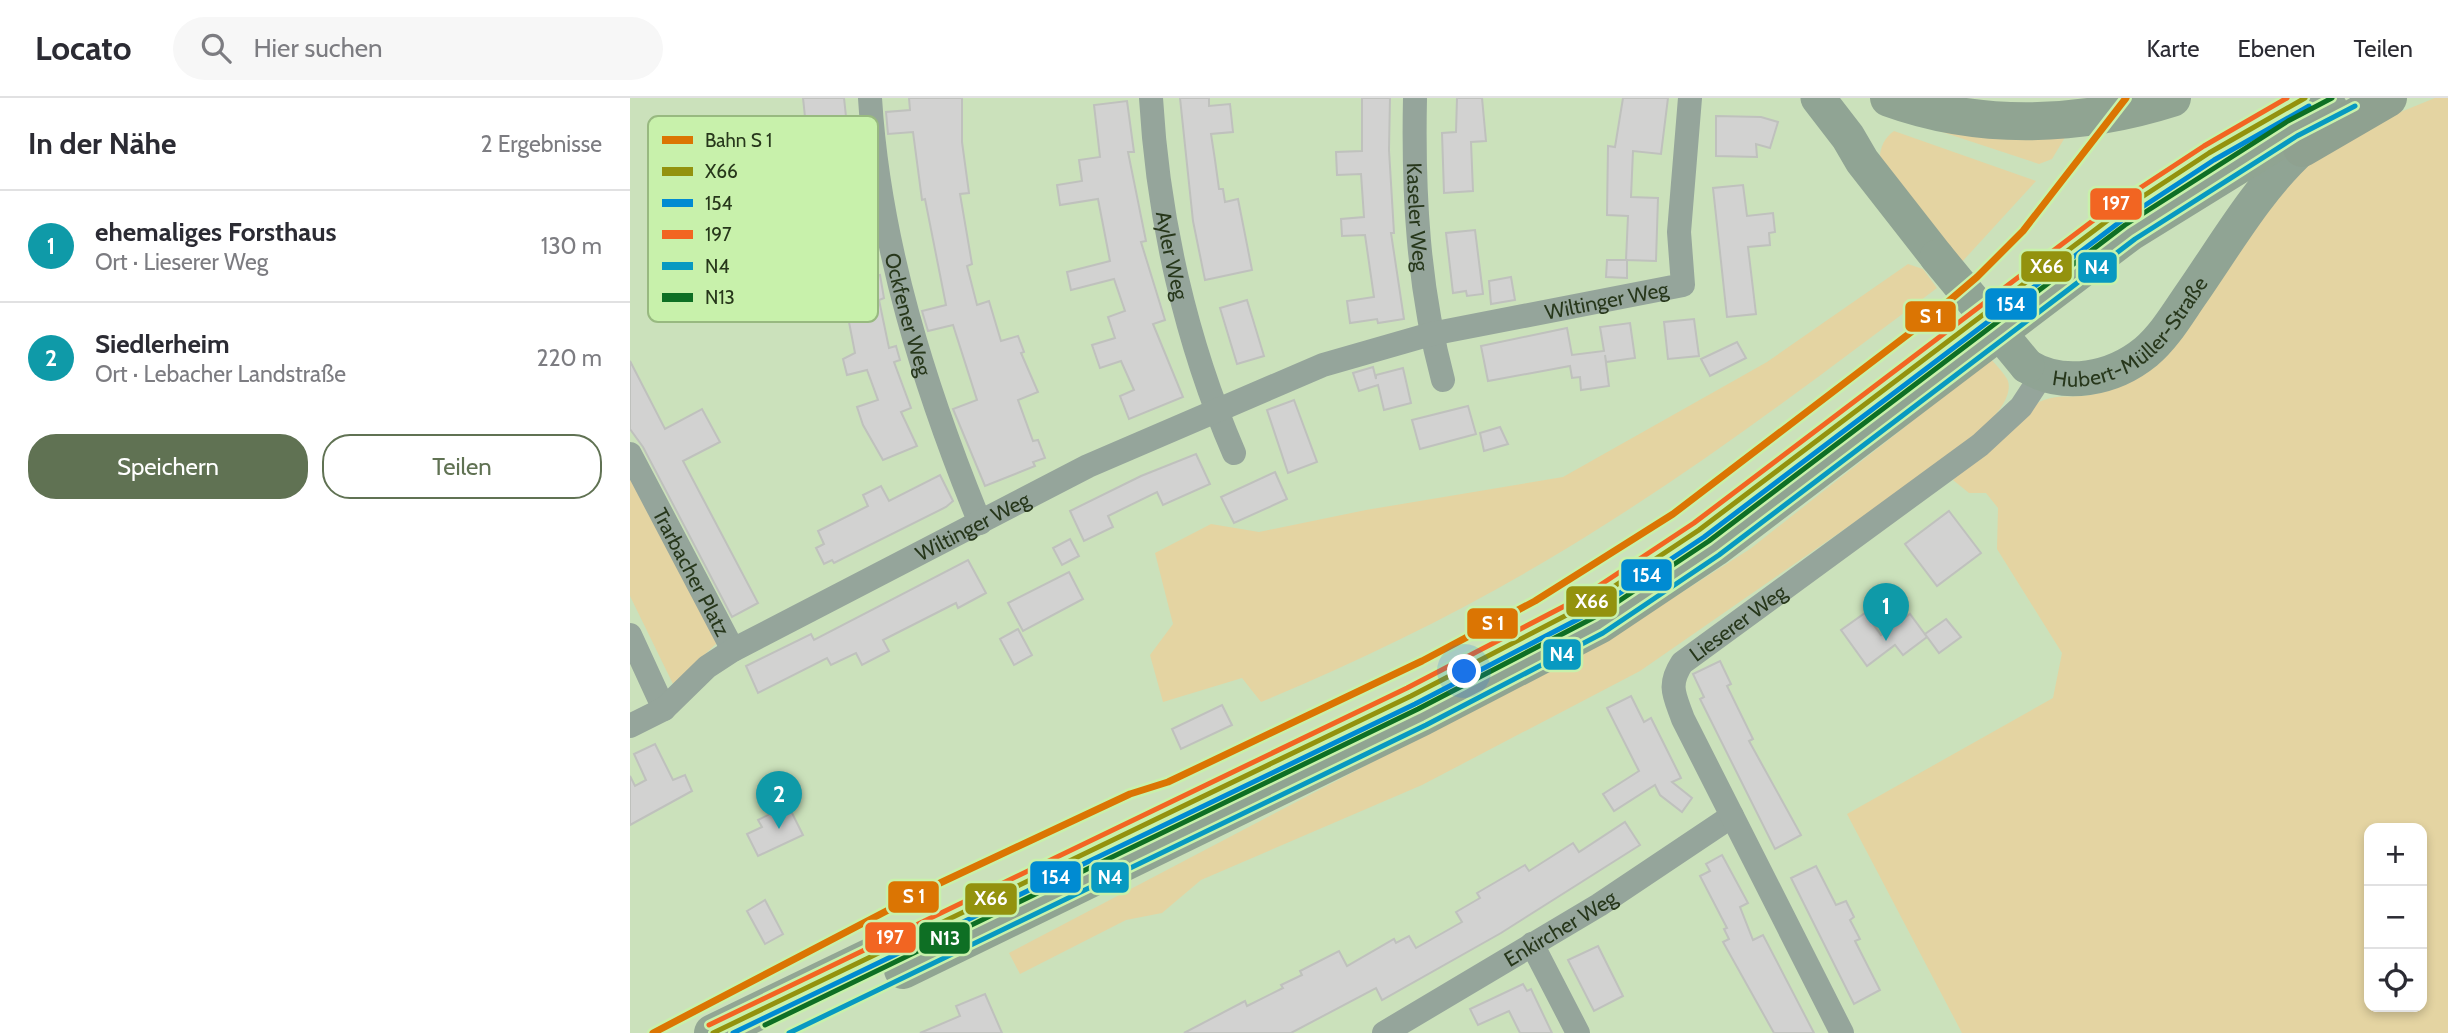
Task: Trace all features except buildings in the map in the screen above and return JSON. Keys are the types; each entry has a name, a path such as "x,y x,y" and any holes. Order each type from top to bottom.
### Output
{"highway":[{"path":"1889,98 1978,119 2045,121 2129,111 2172,98"},
{"path":"2302,148 2388,98"},
{"path":"896,959 1422,717 1599,625 1714,548 2130,232 2328,102"}],"main road":[{"name":"Hubert-Müller-Straße","path":"1792,98 1861,161 2008,347 2034,370 2065,379 2101,375 2123,367 2146,351 2173,321 2278,173 2302,148"},
{"name":"Hubert-Müller-Straße","path":"1818,98 1848,137 1861,161"},
{"path":"713,1033 896,959"},
{"path":"769,1033 896,959"}],"street":[{"name":"Ockfener Weg","path":"870,98 872,116"},
{"name":"Ayler Weg","path":"1151,98 1166,222 1184,304 1215,409"},
{"name":"Kaseler Weg","path":"1415,98 1418,240 1431,334"},
{"name":"Wiltinger Weg","path":"733,650 1088,466 1215,409 1323,365 1431,334 1683,285 1679,232 1689,98"},
{"name":"Ockfener Weg","path":"878,158 886,217 906,309 934,401 980,523"},
{"path":"1431,334 1443,380"},
{"name":"Lieserer Weg","path":"1842,1033 1683,719 1673,690 1673,677 1682,663 1980,445 2018,410 2034,370"},
{"path":"1215,409 1234,453"},
{"name":"Trarbacher Platz","path":"630,453 733,650 706,667 664,709 630,726"},
{"path":"630,635 664,709"},
{"name":"Enkircher Weg","path":"1384,1033 1599,905 1732,816"},
{"path":"1532,944 1578,1033"}],"shaded area":[{"path":"2435,98 2448,98 2448,1033 1962,1033 1847,814 2053,698 2062,653 1997,549 1998,508 1986,493 1969,493 1953,480 2039,402 2055,397 2100,393 2125,384 2149,370 2296,174 2366,126"},
{"path":"1921,125 2067,134 2052,159 2039,164"},
{"path":"1894,131 2036,181 1961,263 1880,161 1883,144"},
{"path":"1908,264 1923,269 1937,288 1693,466 1526,573 1396,642 1261,702 1242,678 1163,702 1150,655 1173,624 1155,553 1211,524 1259,532 1366,510 1563,477 1767,362"},
{"path":"1991,359 2007,378 2008,392 1995,415 1972,438 1640,671 1422,785 1201,880 1162,913 1126,920 1020,974 1009,953 1616,634 1750,549"},
{"path":"630,454 718,642 673,684 630,596"}],"transit line":[{"path":"653,1033 940,883 1130,794 1168,782 1422,661 1535,601 1673,514 1923,323 1977,277 2023,231 2126,98"},
{"name":"197","path":"709,1025 1407,688 1582,597 1694,523 2111,207 2204,146 2287,98"},
{"name":"X66","path":"713,1033 1411,696 1586,605 1699,530 2116,214 2209,153 2305,98"},
{"name":"N13","path":"765,1025 1418,709 1595,617 1709,541 2125,225 2288,121 2332,98"},
{"name":"154","path":"733,1033 1415,704 1590,613 1704,537 2121,221 2214,160 2309,106"},
{"name":"N4","path":"789,1033 1426,725 1603,633 1719,555 2135,239 2297,136 2355,106"}],"place":[{"name":"ehemaliges Forsthaus","path":"1886,641"},
{"name":"Siedlerheim","path":"779,829"}]}
